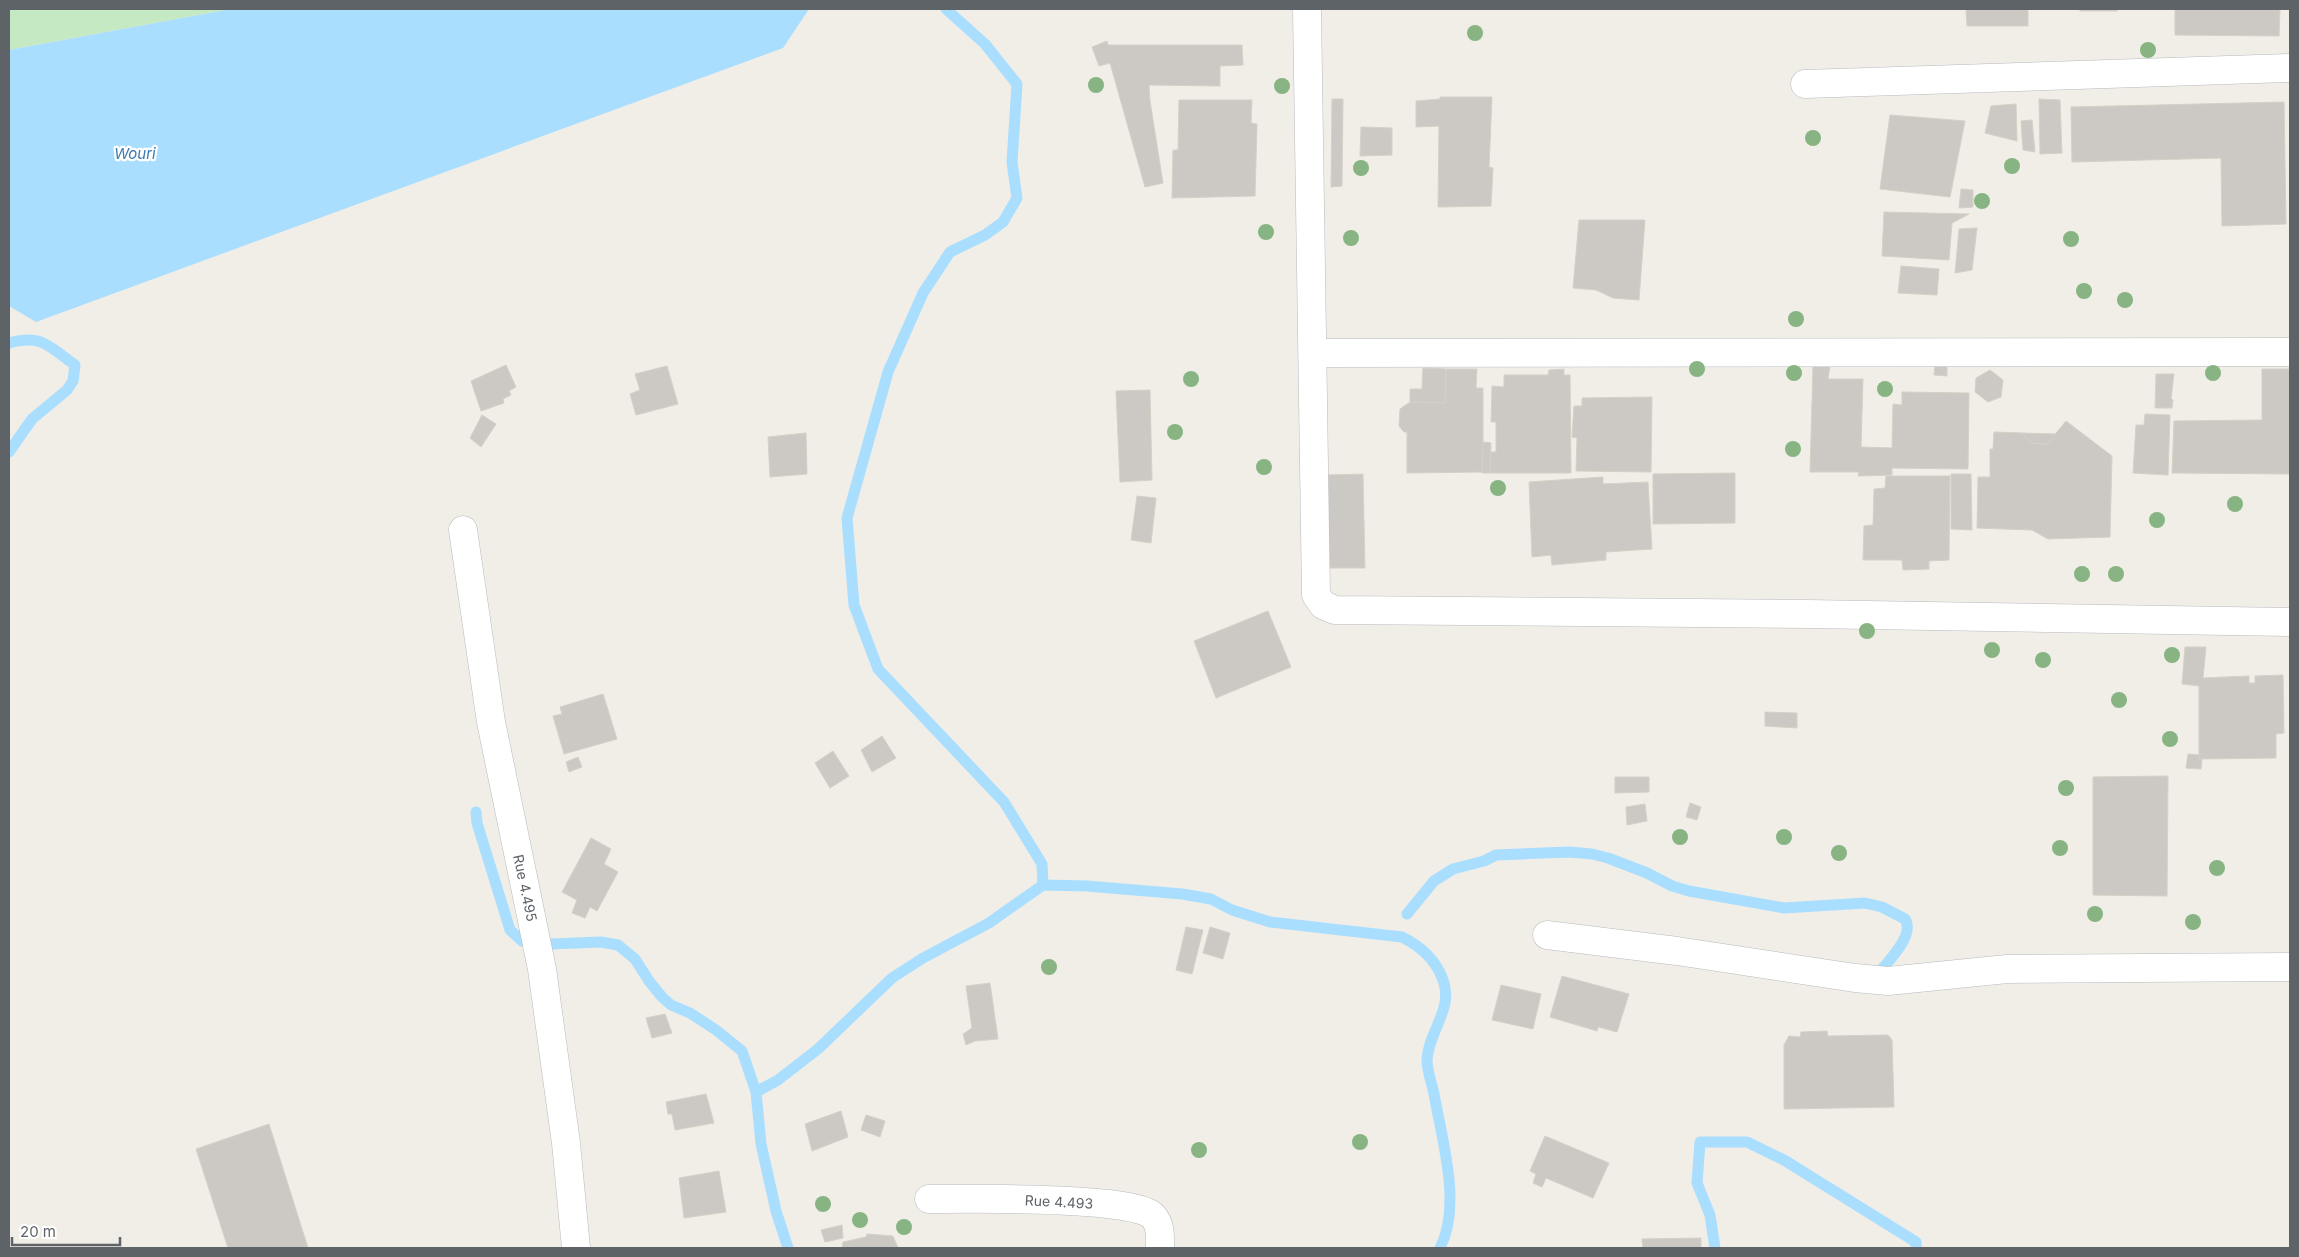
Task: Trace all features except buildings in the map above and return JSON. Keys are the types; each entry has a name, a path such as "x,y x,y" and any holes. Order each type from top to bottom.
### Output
{"street":[{"path":"1307,9 1316,595 1323,605 1335,610 1808,614 2290,622"},
{"path":"1805,84 2290,68"},
{"path":"1312,353 2290,352"},
{"name":"Rue 4.495","path":"463,530 491,722 542,969 566,1143 576,1248"},
{"path":"1547,935 1677,951 1855,978 1888,981 2007,969 2290,967"},
{"name":"Rue 4.493","path":"929,1199 1054,1200 1138,1207 1152,1215 1160,1227 1160,1248"}],"green space":[{"path":"9,9 231,9 9,50"}],"water":[{"name":"Wouri","path":"231,9 809,9 783,48 36,322 9,306 9,50"}],"waterway":[{"path":"946,9 985,44 1017,84 1012,162 1017,198 1003,222 985,235 950,252 923,293 888,372 847,518 854,605 878,669 1004,802 1042,864 1043,885"},
{"path":"9,343 30,340 38,341 51,347 75,365 73,381 67,390 32,419 9,452"},
{"path":"476,812 477,823 510,930 522,941 550,944 601,942 618,945 635,959 649,981 671,1005 690,1013 716,1030 742,1051 756,1092 761,1144 776,1211 788,1248"},
{"path":"1407,914 1434,881 1453,869 1484,861 1496,855 1569,852 1592,854 1608,858 1647,873 1672,886 1689,891 1784,908 1865,903 1882,907 1905,919 1907,926 1906,933 1898,950 1875,978"},
{"path":"756,1092 778,1080 818,1049 892,978 923,958 989,923 1043,885 1087,886 1182,894 1211,899 1232,910 1270,922 1402,937 1421,949 1432,960 1440,973 1446,991 1443,1011 1431,1040 1427,1060 1445,1152 1450,1193 1446,1231 1440,1248"},
{"path":"1715,1248 1710,1215 1697,1183 1700,1142 1747,1142 1784,1160 1916,1242 1916,1248"}]}
